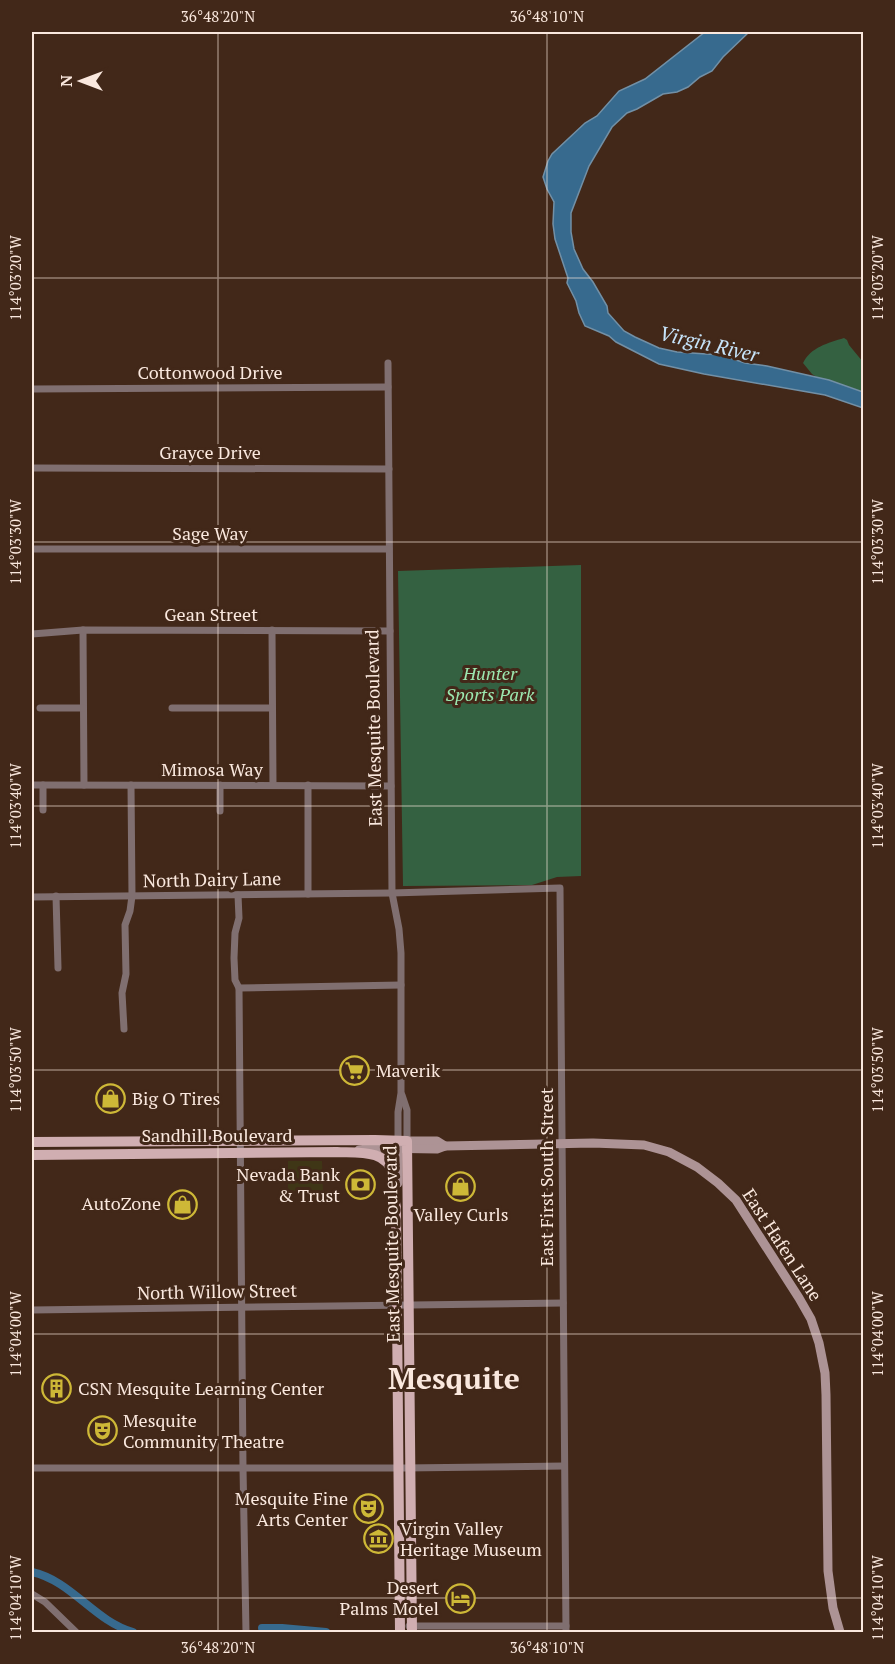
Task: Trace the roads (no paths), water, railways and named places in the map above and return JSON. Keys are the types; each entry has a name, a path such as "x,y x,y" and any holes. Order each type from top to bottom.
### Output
{"main road":[{"name":"Sandhill Boulevard","path":"32,1142 132,1142 338,1152 402,1145"},
{"path":"76,1154 85,1150 127,1150 132,1142"},
{"name":"East Hafen Lane","path":"402,1145 437,1149 445,1146 562,1143 644,1145 669,1152 697,1167 736,1200 799,1298 811,1319 819,1343 825,1373 828,1571 833,1608 840,1632"},
{"name":"Sandhill Boulevard","path":"32,1155 240,1147 402,1145"},
{"name":"East Mesquite Boulevard","path":"402,1145 396,1207 403,1305"},
{"name":"East Mesquite Boulevard","path":"402,1145 404,1468"},
{"path":"338,1152 372,1154 386,1160 393,1175 396,1207"},
{"path":"400,1629 404,1468"},
{"path":"404,1468 412,1629"}],"street":[{"name":"East Mesquite Boulevard","path":"388,363 392,893 401,954 401,1093 407,1110 402,1145"},
{"name":"Cottonwood Drive","path":"32,389 388,387"},
{"name":"Grayce Drive","path":"32,468 389,469"},
{"name":"Sage Way","path":"32,549 389,549"},
{"name":"Gean Street","path":"32,634 83,630 390,630"},
{"path":"83,630 84,785"},
{"path":"272,630 273,785"},
{"path":"40,708 83,708"},
{"path":"172,708 272,708"},
{"name":"Mimosa Way","path":"32,785 392,786"},
{"path":"43,785 43,810"},
{"path":"124,1029 122,993 126,974 125,925 132,896 131,785"},
{"path":"220,785 220,811"},
{"path":"308,785 308,894"},
{"name":"North Dairy Lane","path":"32,897 392,893 560,888"},
{"name":"East First South Street","path":"560,888 566,1629"},
{"path":"238,895 239,918 235,933 234,958 235,980 239,988 246,1632"},
{"path":"56,896 58,968"},
{"path":"239,988 400,986"},
{"name":"North Willow Street","path":"32,1310 563,1303"},
{"path":"32,1468 564,1466"},
{"path":"32,1594 45,1602 76,1632"},
{"path":"400,1629 566,1629"}],"water":[{"path":"705,32 749,32 712,71 688,87 677,92 663,94 627,113 612,127 589,166 571,213 574,249 583,269 607,306 608,313 624,331 659,348 677,352 721,355 745,363 829,380 863,392 863,408 825,395 659,364 616,342 609,336 585,326 579,313 567,283 568,278 555,239 554,202 543,177 548,161 552,154 585,123 597,116 619,91 645,79"}],"waterway":[{"path":"32,1572 59,1584 106,1619 133,1632"},
{"path":"262,1628 326,1632"}],"place":[{"name":"Maverik","path":"355,1071"},
{"name":"Big O Tires","path":"111,1099"},
{"name":"Nevada Bank & Trust","path":"361,1185"},
{"name":"Valley Curls","path":"461,1186"},
{"name":"AutoZone","path":"182,1204"},
{"name":"CSN Mesquite Learning Center","path":"57,1389"},
{"name":"Mesquite Community Theatre","path":"102,1431"},
{"name":"Mesquite Fine Arts Center","path":"369,1509"},
{"name":"Virgin Valley Heritage Museum","path":"379,1539"},
{"name":"Desert Palms Motel","path":"460,1598"}],"district":[{"name":"Mesquite","path":"454,1379"}],"water label":[{"name":"Virgin River","path":"709,344"}],"park label":[{"name":"Hunter Sports Park","path":"490,684"}]}
